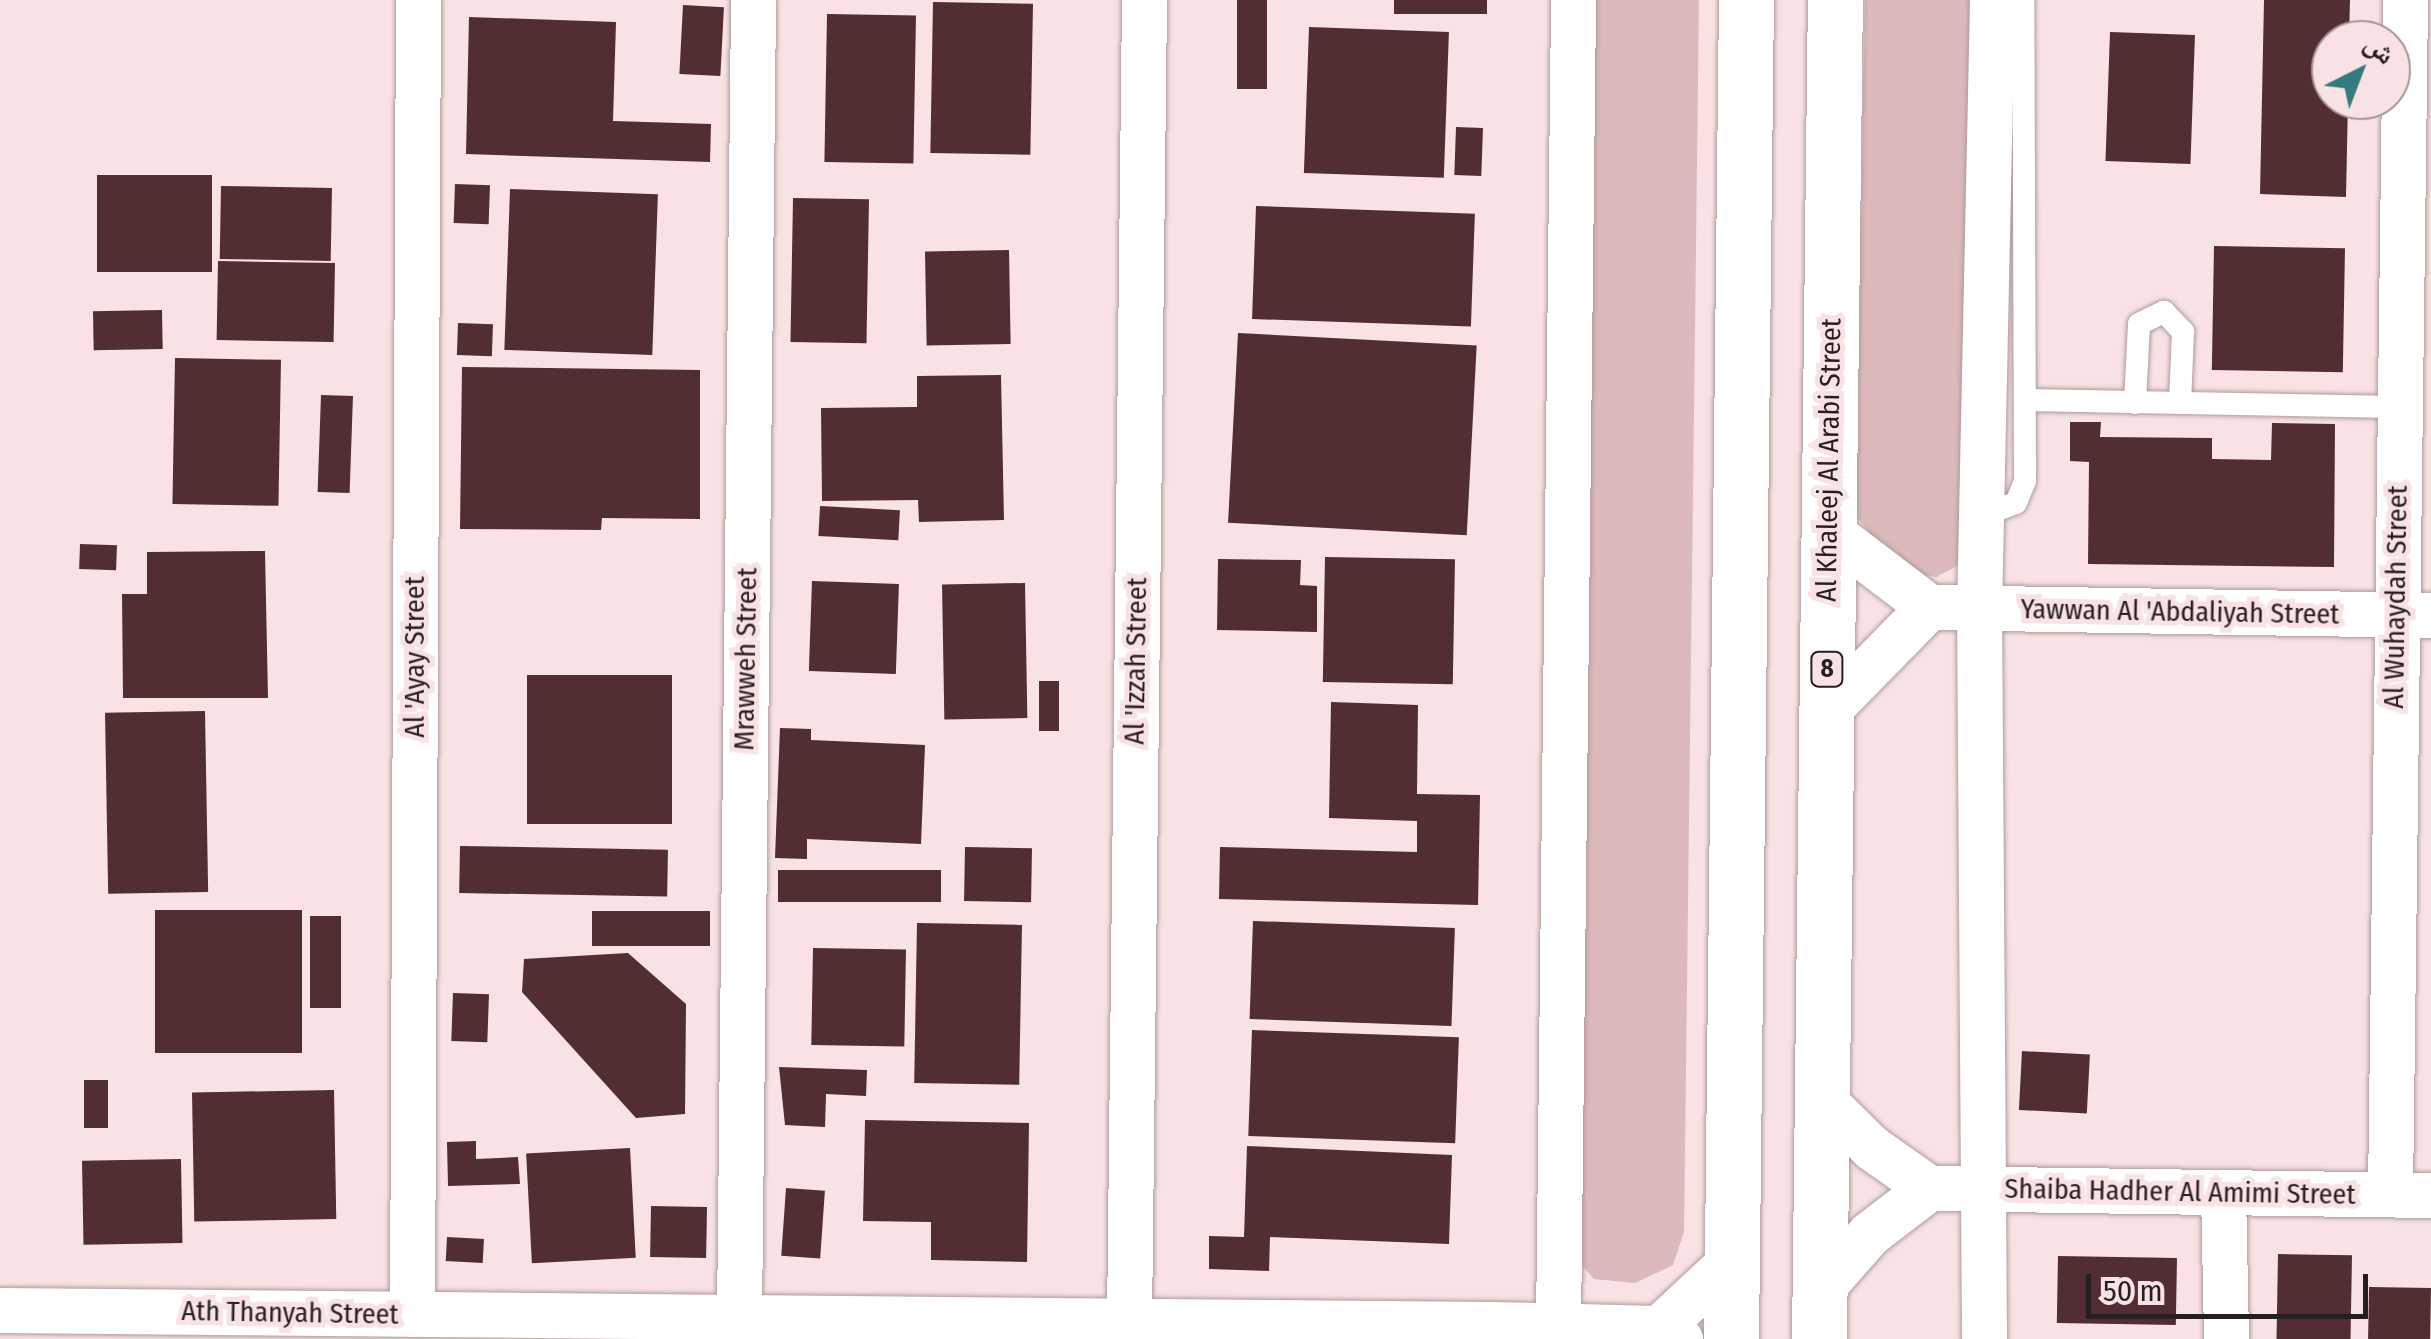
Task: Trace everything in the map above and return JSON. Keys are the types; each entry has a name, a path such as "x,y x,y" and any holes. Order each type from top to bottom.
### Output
{"highway":[{"path":"1731,1339 1746,0"},
{"name":"Al Khaleej Al Arabi Street","path":"1820,1315 1834,0"}],"street":[{"name":"Al 'Ayay Street","path":"412,1314 418,0"},
{"name":"Mrawweh Street","path":"739,1318 754,0"},
{"name":"Al 'Izzah Street","path":"1129,1322 1144,0"},
{"path":"1558,1327 1572,0"},
{"path":"1984,1339 1987,1189 1979,610 1992,0"},
{"name":"Al Wuhaydah Street","path":"2405,0 2398,407 2413,614 2410,1194"},
{"path":"1826,712 1929,607 1828,530"},
{"name":"Yawwan Al 'Abdaliyah Street","path":"1929,607 2413,614"},
{"path":"1820,1315 1869,1234 1928,1188 1872,1148 1822,1099"},
{"name":"Shaiba Hadher Al Amimi Street","path":"1928,1188 2410,1194"},
{"path":"2223,1192 2226,1339"},
{"name":"Ath Thanyah Street","path":"0,1310 1558,1327 1669,1334 1732,1260"}],"lane":[{"path":"1982,516 2005,510 2023,492 2022,0"},
{"path":"2135,402 2136,333 2146,316 2164,312 2182,332 2180,403"},
{"path":"2025,400 2398,407"}],"shaded area":[{"path":"1576,0 1699,0 1684,1232 1673,1265 1635,1283 1594,1279 1566,1247"},
{"path":"1865,0 1983,0 1959,565 1936,577 1902,573 1856,516"}],"building":[{"path":"1237,0 1267,0 1267,89 1237,89"},
{"path":"1394,0 1487,0 1487,14 1394,14"},
{"path":"2264,0 2350,0 2350,20 2311,20 2311,120 2348,120 2346,197 2260,194"},
{"path":"933,2 1033,4 1030,155 930,153"},
{"path":"683,5 724,7 720,76 679,74"},
{"path":"827,14 916,16 913,164 824,162"},
{"path":"469,17 616,22 613,121 711,124 710,162 466,154"},
{"path":"1309,27 1449,32 1444,178 1304,173"},
{"path":"2110,32 2195,35 2190,164 2105,161"},
{"path":"1456,127 1483,128 1481,176 1454,175"},
{"path":"97,175 212,175 212,272 97,272"},
{"path":"455,184 490,185 489,224 454,223"},
{"path":"221,186 332,188 331,261 220,259"},
{"path":"510,189 658,194 652,355 504,350"},
{"path":"793,198 869,199 866,343 790,342"},
{"path":"1256,206 1475,214 1471,327 1252,319"},
{"path":"2214,246 2345,248 2343,372 2212,370"},
{"path":"1009,250 1011,344 927,345 925,251"},
{"path":"218,261 335,263 334,342 217,340"},
{"path":"162,310 163,349 94,350 93,311"},
{"path":"458,323 493,324 492,356 457,355"},
{"path":"1238,333 1477,346 1467,535 1228,523"},
{"path":"175,358 281,360 278,506 172,504"},
{"path":"462,367 700,370 700,519 602,518 601,530 460,529"},
{"path":"1001,375 1004,520 919,522 918,500 822,501 821,408 917,407 917,376"},
{"path":"321,395 353,396 350,493 318,492"},
{"path":"2070,422 2101,422 2100,437 2212,438 2212,459 2271,460 2272,423 2335,424 2334,567 2088,564 2089,462 2070,461"},
{"path":"820,506 900,510 898,540 818,536"},
{"path":"80,544 117,545 116,570 79,569"},
{"path":"265,551 268,698 123,698 122,594 147,594 147,552"},
{"path":"1325,557 1455,559 1453,684 1323,682"},
{"path":"1218,559 1301,560 1300,585 1317,586 1317,632 1217,630"},
{"path":"812,581 899,584 896,674 809,671"},
{"path":"1025,583 1027,718 944,719 942,584"},
{"path":"527,675 672,675 672,824 527,824"},
{"path":"1039,681 1059,681 1059,731 1039,731"},
{"path":"1331,702 1418,705 1417,794 1480,795 1478,905 1219,899 1220,847 1417,852 1417,821 1329,818"},
{"path":"205,711 208,892 108,894 105,713"},
{"path":"780,728 811,729 811,740 925,745 921,844 807,839 807,859 775,858"},
{"path":"460,846 668,850 667,897 459,893"},
{"path":"965,847 1032,848 1031,902 964,901"},
{"path":"778,870 941,870 941,902 778,902"},
{"path":"155,910 302,910 302,1053 155,1053"},
{"path":"592,911 710,911 710,946 592,946"},
{"path":"310,916 341,916 341,1008 310,1008"},
{"path":"1253,921 1455,928 1451,1026 1250,1019"},
{"path":"917,923 1022,925 1019,1085 914,1083"},
{"path":"813,948 906,950 904,1047 811,1045"},
{"path":"628,953 686,1004 685,1114 636,1118 522,992 524,959"},
{"path":"453,993 489,994 487,1042 451,1041"},
{"path":"1252,1030 1459,1037 1455,1143 1248,1136"},
{"path":"2022,1051 2090,1055 2087,1113 2019,1110"},
{"path":"779,1067 867,1070 866,1096 826,1094 825,1127 785,1125"},
{"path":"84,1080 108,1080 108,1128 84,1128"},
{"path":"334,1090 336,1219 194,1221 192,1092"},
{"path":"865,1120 1029,1123 1027,1262 931,1260 931,1222 863,1221"},
{"path":"476,1141 476,1159 518,1157 520,1184 448,1186 447,1142"},
{"path":"1247,1146 1452,1155 1449,1244 1270,1237 1269,1271 1209,1269 1209,1236 1244,1237"},
{"path":"630,1148 636,1258 532,1263 526,1153"},
{"path":"181,1159 182,1243 83,1245 82,1161"},
{"path":"786,1188 825,1191 820,1259 781,1256"},
{"path":"651,1206 707,1207 706,1258 650,1257"},
{"path":"447,1237 484,1239 483,1263 446,1261"},
{"path":"2278,1254 2352,1255 2351,1339 2277,1339"},
{"path":"2058,1256 2177,1258 2176,1325 2057,1323"},
{"path":"2369,1287 2431,1288 2430,1339 2368,1339"}]}
